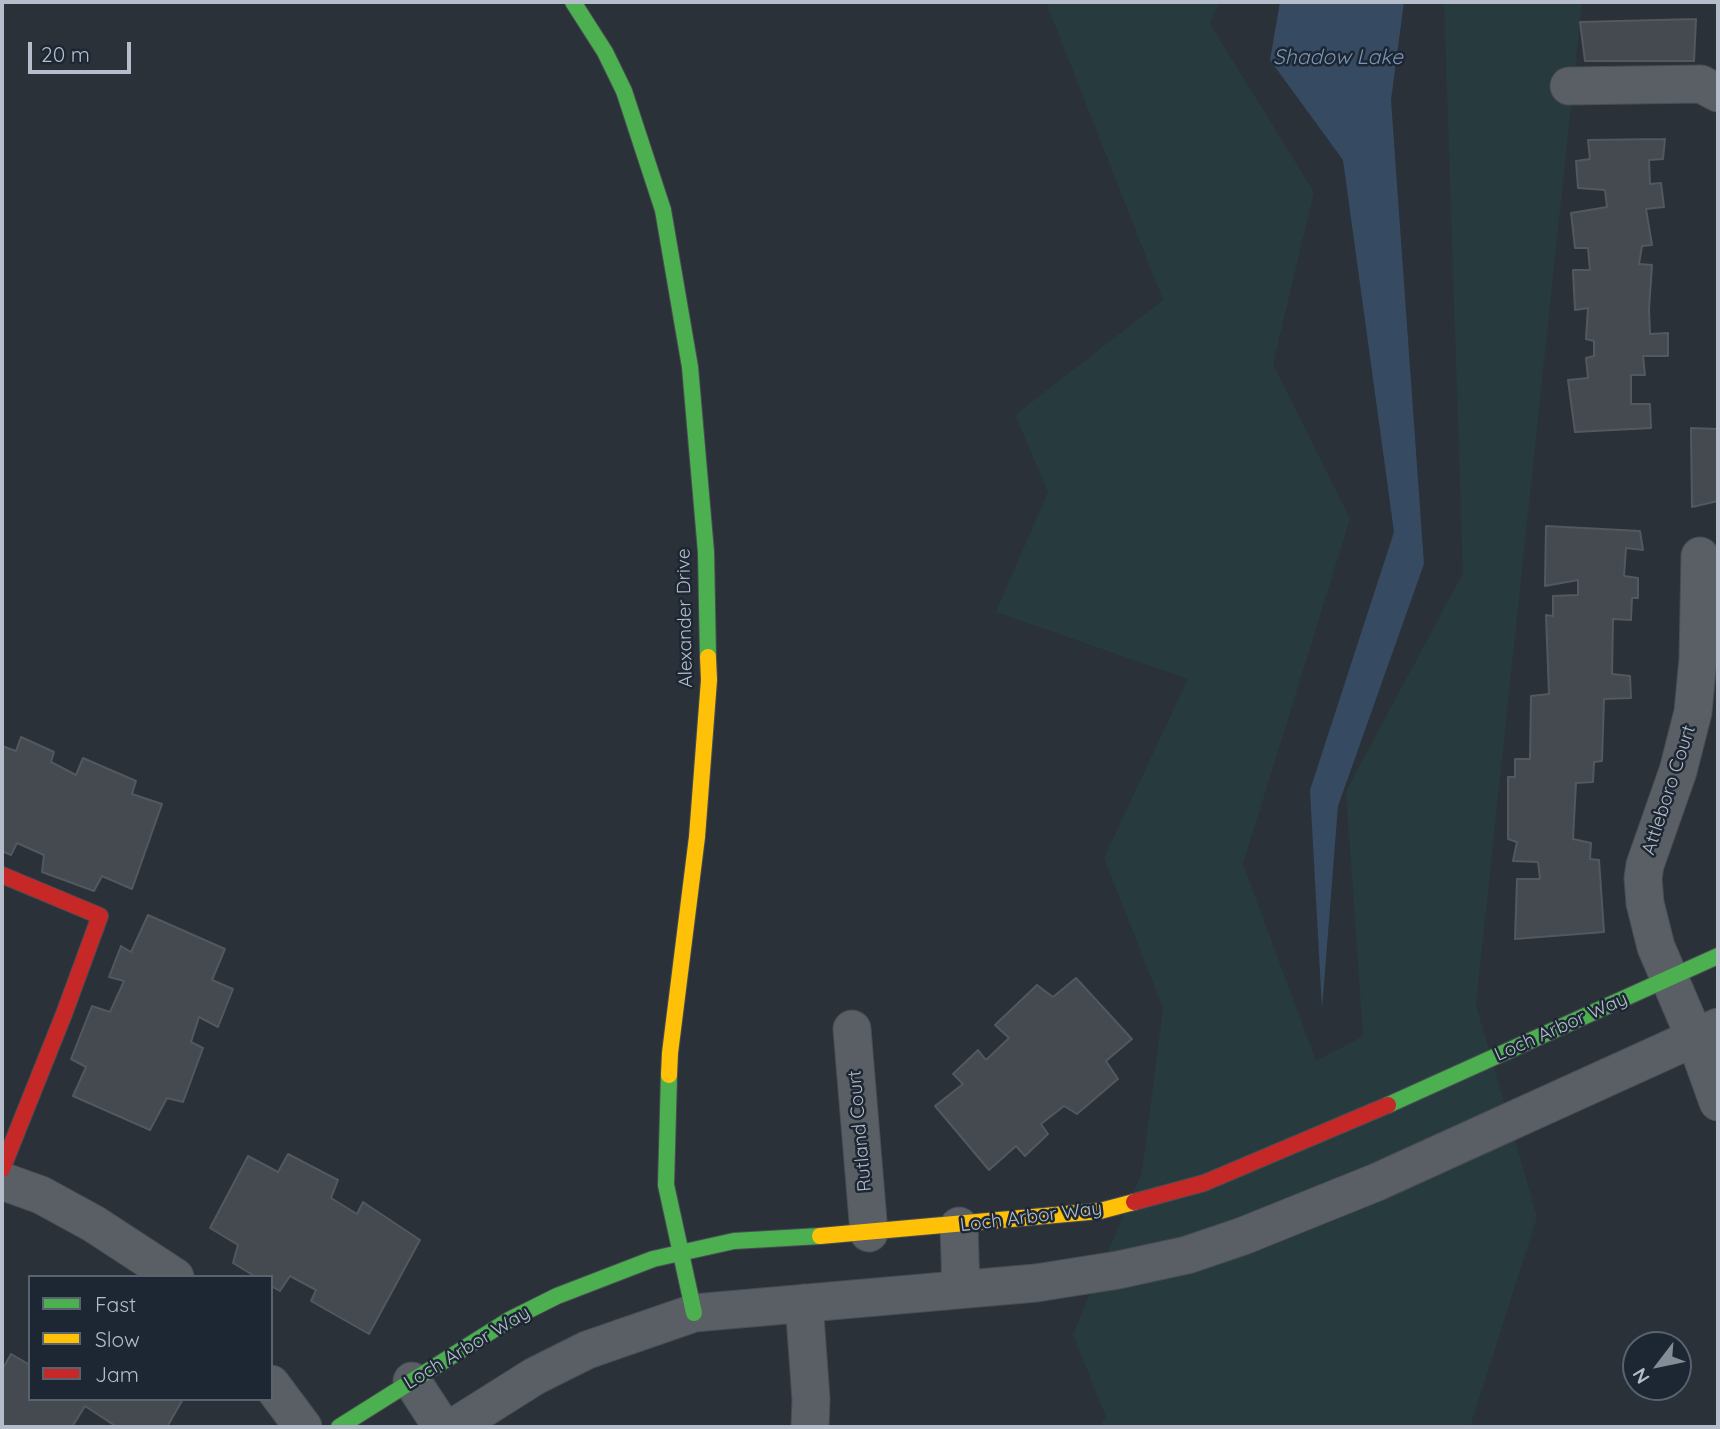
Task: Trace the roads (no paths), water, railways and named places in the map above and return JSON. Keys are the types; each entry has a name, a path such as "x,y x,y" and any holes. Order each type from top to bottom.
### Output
{"street":[{"name":"Alexander Drive","path":"573,2 606,52 624,91 641,139 663,210 690,367 705,539 709,680 697,837 669,1067 666,1185 694,1313"},
{"path":"1569,86 1701,84 1718,93"},
{"name":"Attleboro Court","path":"1700,556 1698,659 1706,714 1678,771 1645,865 1643,878 1645,903 1656,947 1670,977 1707,1032 1718,1102"},
{"path":"2,875 100,916 2,1169"},
{"name":"Loch Arbor Way","path":"339,1427 509,1320 557,1296 653,1259 734,1241 959,1226 1100,1211 1204,1183 1328,1132 1718,956"},
{"name":"Rutland Court","path":"852,1029 869,1233"},
{"path":"454,1427 535,1376 587,1350 694,1313 1036,1283 1118,1270 1187,1255 1243,1236 1377,1182 1707,1032"},
{"path":"2,1181 41,1195 94,1224 172,1275"},
{"path":"959,1226 961,1289"},
{"path":"804,1303 811,1399 810,1427"},
{"path":"412,1381 442,1427"},
{"path":"273,1387 303,1427"}],"water":[{"name":"Shadow Lake","path":"1280,2 1404,2 1391,100 1424,564 1338,806 1322,1009 1310,790 1394,532 1343,160 1270,60"}]}
